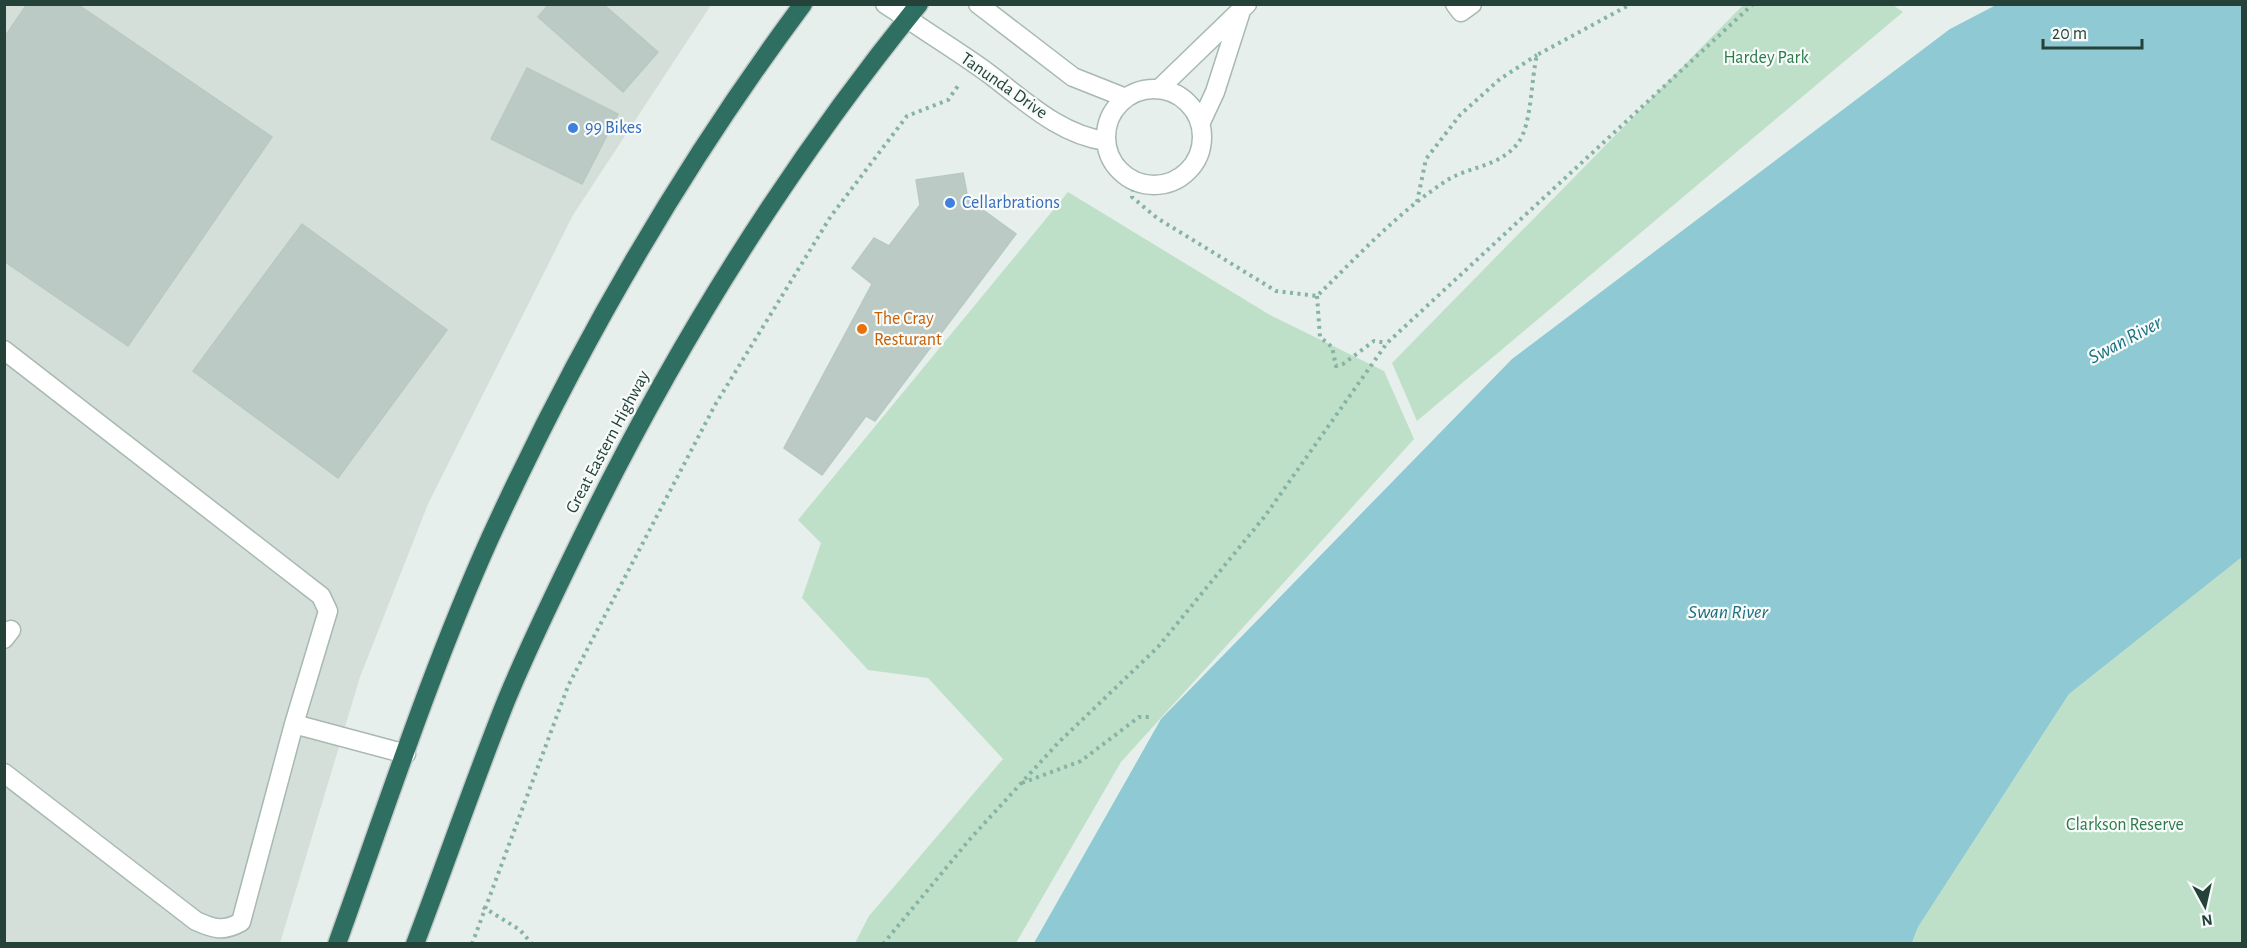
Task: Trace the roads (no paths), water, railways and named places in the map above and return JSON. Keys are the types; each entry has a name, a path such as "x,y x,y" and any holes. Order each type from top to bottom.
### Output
{"highway":[{"path":"337,944 444,648 490,538 563,387 621,281 719,124 803,4"},
{"name":"Great Eastern Highway","path":"415,944 506,700 636,427 765,212 913,12"}],"main road":[{"name":"Tanunda Drive","path":"885,4 913,12 1042,115 1086,139 1106,141"},
{"path":"978,4 1074,77 1126,98"},
{"path":"1455,4 1461,12 1472,4"},
{"path":"1159,89 1244,8"},
{"path":"1201,123 1195,110 1185,100 1159,89 1136,92 1114,110 1107,125 1106,141 1114,165 1134,181 1150,185 1166,184 1180,178 1192,168 1201,146 1201,123 1215,92 1244,8"},
{"path":"4,350 321,596 328,611 325,628 294,724 240,922 229,929 215,930 196,921 4,773"},
{"path":"294,724 406,754"}],"water":[{"name":"Swan River","path":"1996,5 2242,5 2242,557 2069,694 1918,927 1912,943 1034,943 1161,719 1512,359 1950,29"}],"place":[{"name":"99 Bikes","path":"573,128"},
{"name":"Cellarbrations","path":"950,203"},
{"name":"The Cray Resturant","path":"862,329"}],"park label":[{"name":"Hardey Park","path":"1766,58"},
{"name":"Clarkson Reserve","path":"2125,825"}]}
